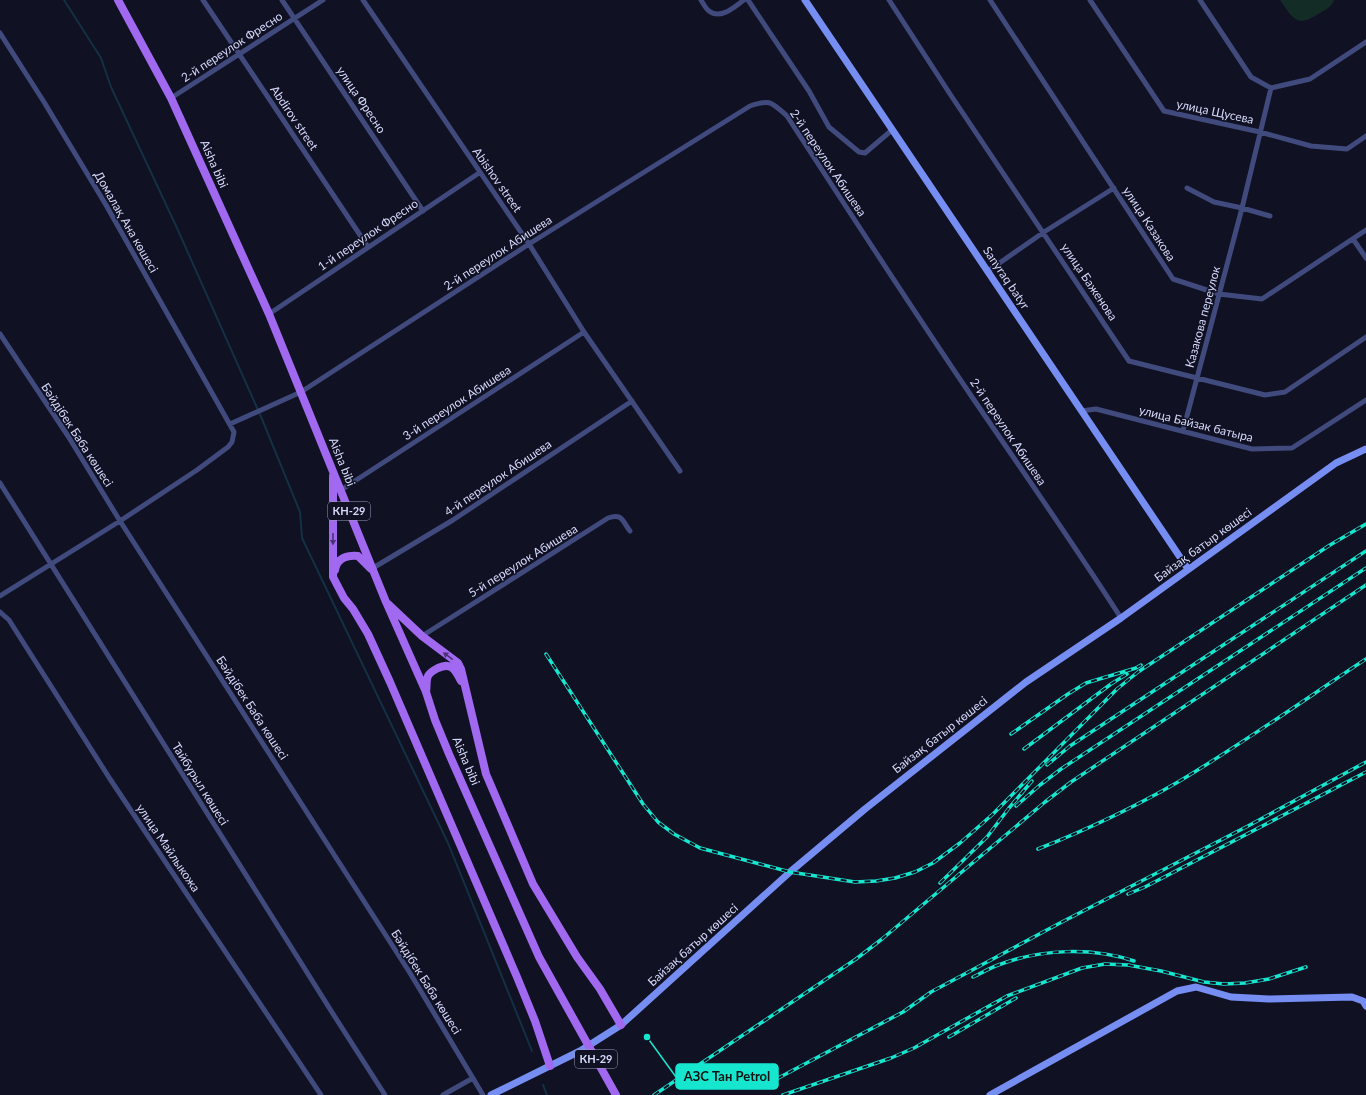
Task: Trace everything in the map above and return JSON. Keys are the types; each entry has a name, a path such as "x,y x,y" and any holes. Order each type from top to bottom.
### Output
{"main road":[{"name":"Aisha bibi","path":"118,0 171,98 269,314 386,602 426,692 435,720 449,754 540,957 616,1095"},
{"path":"333,472 333,577 344,598 353,609 368,634 390,682 520,984 535,1021 550,1066"},
{"path":"333,577 336,564 345,557 351,556 358,556 374,571"},
{"path":"386,602 422,636 458,663 461,669 486,774 533,884 577,957 600,989 621,1025"},
{"path":"426,692 428,676 432,671 445,665 452,667 466,689"}],"street":[{"name":"Abdirov street","path":"203,0 368,247"},
{"name":"улица Фресно","path":"282,0 423,211"},
{"name":"2-й переулок Фресно","path":"171,98 323,0"},
{"name":"Abishov street","path":"363,0 479,173 529,244 584,332 680,471"},
{"path":"701,0 709,11 717,14 726,13 744,0"},
{"path":"748,0 809,91 829,127 856,150 862,153 865,153 892,130"},
{"name":"Sanyraq batyr","path":"805,0 1188,569"},
{"name":"улица Баженова","path":"889,0 954,101 1044,232 1129,360 1265,395 1286,392 1366,337"},
{"name":"улица Казакова","path":"990,0 1173,279 1219,294 1262,299 1366,230"},
{"name":"улица Щусева","path":"1090,0 1164,111 1260,132 1311,146 1347,149 1366,136"},
{"path":"1200,0 1251,77 1271,88 1310,79 1366,42"},
{"name":"Домалақ Ана көшесі","path":"0,33 106,204 230,424"},
{"name":"Казакова переулок","path":"1183,431 1242,208 1271,88"},
{"name":"2-й переулок Абишева","path":"230,424 301,392 529,244 750,106 763,102 771,102 787,116 858,226 1121,618"},
{"name":"1-й переулок Фресно","path":"269,314 479,173"},
{"path":"988,271 1044,232 1114,188"},
{"path":"1187,188 1214,202 1270,216"},
{"path":"1353,239 1366,258"},
{"name":"3-й переулок Абишева","path":"340,490 584,332"},
{"name":"Бәйдібек Баба көшесі","path":"0,334 68,436 120,521 410,973 483,1095"},
{"name":"улица Байзак батыра","path":"1081,411 1096,409 1252,449 1292,448 1366,400"},
{"name":"4-й переулок Абишева","path":"374,571 632,401"},
{"path":"0,596 120,521 197,470 228,447 232,442 234,432 230,424"},
{"name":"Байзақ батыр көшесі","path":"491,1095 580,1051 621,1025 790,872 865,809 1026,682 1121,618 1336,463 1366,449"},
{"name":"Тайбурыл көшесі","path":"0,483 322,997 386,1095"},
{"name":"5-й переулок Абишева","path":"422,636 608,518 615,516 621,517 630,531"},
{"name":"улица Майлыкожа","path":"0,612 9,620 110,779 321,1095"},
{"path":"990,1095 1177,991 1196,988 1231,997 1269,999 1352,997 1363,1001 1366,1006"},
{"path":"447,1094 473,1078"}],"green space":[{"path":"1280,0 1334,0 1324,11 1312,18 1301,21 1297,20 1289,13"}],"waterway":[{"path":"64,0 101,58 111,87 177,228 262,419 300,512 302,538 448,843 532,1051"},
{"path":"543,1085 547,1095"}],"railway":[{"path":"546,654 643,804 658,822 674,834 700,848 790,872 855,882 895,878 915,872 933,863 960,843 993,814 1117,689 1138,672 1330,545 1366,524"},
{"path":"1047,765 1070,746 1366,551"},
{"path":"1016,806 1061,769 1366,568"},
{"path":"654,1095 856,959 1071,782 1366,585"},
{"path":"1038,849 1109,818 1178,782 1249,737 1366,659"},
{"path":"1011,734 1086,683 1136,668 1141,665"},
{"path":"1024,749 1111,684 1127,674"},
{"path":"767,1084 903,1012 931,992 1060,923 1248,826 1366,762"},
{"path":"1128,894 1145,887 1366,772"},
{"path":"940,883 987,837 1032,781"},
{"path":"973,977 994,967 1017,959 1050,953 1101,953 1134,961"},
{"path":"783,1095 891,1058 914,1048 1007,996 1082,968 1105,964 1128,965 1161,971 1204,982 1224,984 1245,983 1269,979 1306,967"},
{"path":"949,1037 1016,998"}],"place":[{"name":"АЗС Тан Petrol","path":"647,1037"}]}
